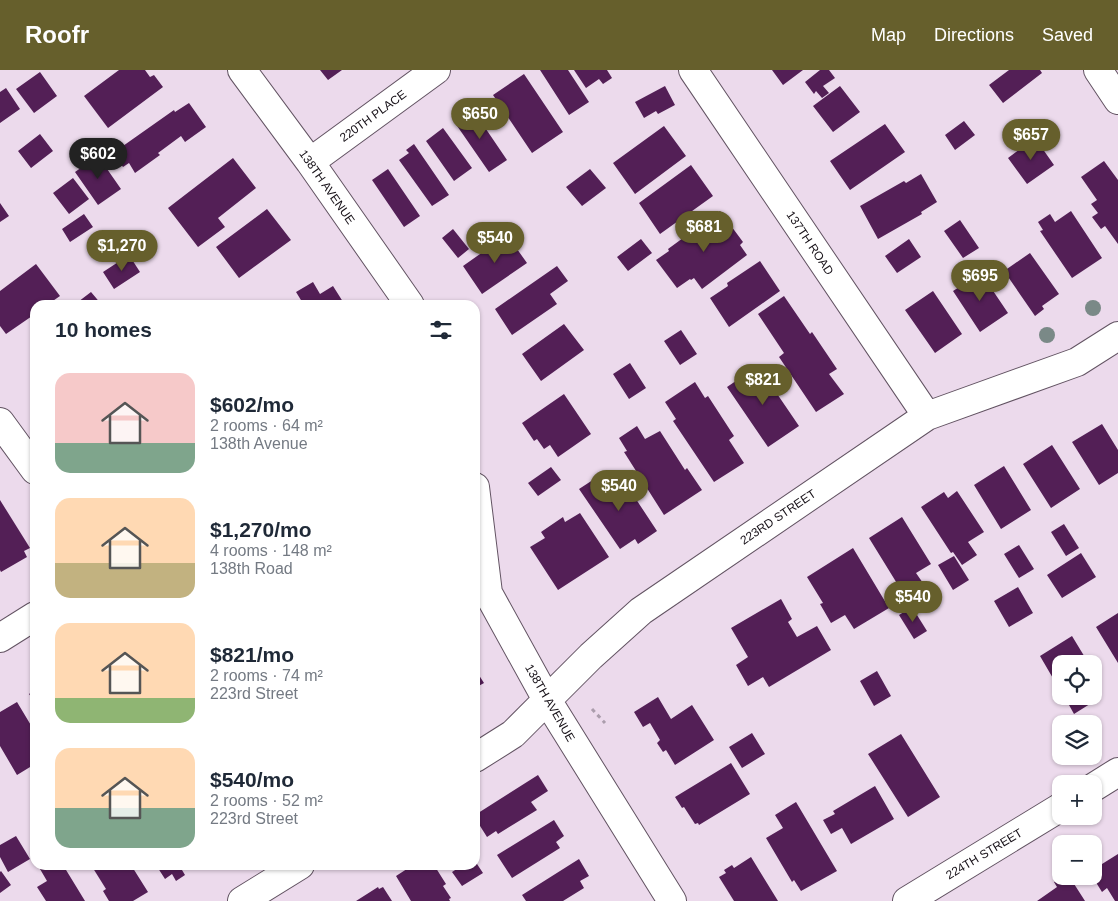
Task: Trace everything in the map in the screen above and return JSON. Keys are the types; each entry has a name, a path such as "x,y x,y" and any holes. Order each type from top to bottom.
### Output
{"street":[{"name":"138TH AVENUE","path":"242,70 310,162 407,300"},
{"name":"220TH PLACE","path":"310,162 436,70"},
{"name":"137TH ROAD","path":"693,70 927,416"},
{"path":"1098,70 1118,100"},
{"name":"223RD STREET","path":"480,755 513,734 591,656 641,611 927,416 1077,362 1118,336"},
{"path":"0,422 30,463"},
{"name":"138TH AVENUE","path":"480,528 488,593 547,700 672,901"},
{"path":"0,638 30,619"},
{"path":"1102,782 1118,772"},
{"name":"224TH STREET","path":"908,901 1052,813"},
{"path":"242,901 292,870"}],"path":[{"path":"592,709 605,723"}],"building":[{"path":"119,70 145,70 150,77 154,75 163,87 108,128 84,96"},
{"path":"320,70 342,70 328,80"},
{"path":"540,70 568,70 589,102 569,115"},
{"path":"574,70 607,70 612,78 603,84 599,79 586,88"},
{"path":"772,70 803,70 783,85"},
{"path":"820,70 829,70 835,78 823,86 829,93 822,98 816,91 814,94 805,82"},
{"path":"1009,70 1040,70 1042,73 1003,103 989,85"},
{"path":"40,72 57,96 34,113 16,89"},
{"path":"524,74 563,132 532,153 493,95"},
{"path":"665,86 675,105 658,114 656,111 644,118 635,102"},
{"path":"840,86 860,112 833,132 813,106"},
{"path":"6,88 20,109 0,123 0,92"},
{"path":"189,103 206,127 185,142 181,136 158,153 160,155 135,173 129,163 123,167 113,153 174,110 175,112"},
{"path":"471,107 507,160 489,172 453,120"},
{"path":"964,121 975,135 955,150 945,135"},
{"path":"885,124 905,152 850,190 830,161"},
{"path":"664,126 686,156 635,194 613,163"},
{"path":"443,128 472,168 454,181 426,141"},
{"path":"40,134 53,151 31,168 18,151"},
{"path":"1035,138 1054,165 1027,184 1008,158"},
{"path":"414,144 449,195 432,206 399,160 409,153 406,150"},
{"path":"98,156 121,189 98,205 75,172"},
{"path":"233,158 256,188 218,218 225,227 198,247 168,208"},
{"path":"1104,161 1118,180 1118,244 1105,226 1101,229 1092,217 1098,213 1091,204 1097,200 1081,177"},
{"path":"691,165 713,196 660,234 639,203"},
{"path":"388,169 420,216 404,227 372,180"},
{"path":"590,169 606,188 582,206 566,187"},
{"path":"921,174 937,202 921,212 922,214 878,239 860,206 904,181 906,183"},
{"path":"73,178 89,199 69,214 53,193"},
{"path":"0,203 9,216 0,222"},
{"path":"267,209 291,240 239,278 216,247"},
{"path":"720,211 743,242 740,245 747,255 702,289 694,278 677,288 656,260"},
{"path":"1071,211 1102,258 1072,278 1040,231 1043,230 1038,222 1050,214 1055,222"},
{"path":"84,214 93,227 70,242 62,229"},
{"path":"960,220 979,248 963,258 944,231"},
{"path":"453,229 469,249 458,258 442,238"},
{"path":"507,235 527,263 482,294 463,266"},
{"path":"641,239 652,253 628,271 617,257"},
{"path":"909,239 921,257 897,273 885,256"},
{"path":"1030,253 1059,294 1042,306 1044,309 1035,316 1004,271"},
{"path":"129,255 140,272 114,289 103,272"},
{"path":"760,261 780,291 729,327 710,298 728,286 727,283"},
{"path":"36,264 60,296 54,300 30,300 30,317 6,334 0,326 0,291"},
{"path":"557,266 568,281 550,294 557,304 512,335 495,309"},
{"path":"981,273 1008,313 980,332 953,291"},
{"path":"313,282 320,294 333,286 342,300 301,300 296,292"},
{"path":"933,291 962,334 935,353 905,310"},
{"path":"91,292 98,300 81,300"},
{"path":"784,296 810,334 812,332 837,369 829,374 844,394 816,412 779,357 784,353 758,314"},
{"path":"564,324 584,350 541,381 522,354"},
{"path":"681,330 697,354 680,365 664,341"},
{"path":"630,363 646,388 629,399 613,374"},
{"path":"758,366 799,426 768,447 727,387"},
{"path":"695,382 705,398 708,396 734,436 729,440 744,463 714,482 673,421 676,419 665,402"},
{"path":"564,394 591,434 558,457 550,445 544,449 537,439 534,441 522,423"},
{"path":"1102,424 1118,450 1118,473 1099,485 1072,442"},
{"path":"637,426 645,439 660,431 685,470 687,468 702,490 664,515 624,452 627,451 619,438"},
{"path":"1052,445 1080,489 1051,508 1023,464"},
{"path":"1004,466 1031,510 1001,529 974,485"},
{"path":"551,467 561,480 538,496 528,483"},
{"path":"599,476 609,490 624,481 657,531 638,544 635,539 620,549 579,489"},
{"path":"957,491 984,532 968,542 977,555 962,565 953,552 951,553 921,507 944,492 948,498"},
{"path":"0,500 30,548 24,551 27,557 1,572 0,570"},
{"path":"580,513 609,557 558,590 530,547 545,538 541,532 563,517 565,522"},
{"path":"902,517 931,564 916,573 925,586 906,598 869,538"},
{"path":"1064,524 1079,548 1066,556 1051,532"},
{"path":"1019,545 1034,569 1019,578 1004,554"},
{"path":"853,548 889,608 854,629 845,615 831,623 820,604 823,603 807,577"},
{"path":"1081,553 1096,577 1062,598 1047,575"},
{"path":"954,556 969,580 953,590 938,565"},
{"path":"1018,587 1033,613 1009,627 994,601"},
{"path":"781,599 792,619 788,622 797,637 817,626 831,650 769,687 763,677 748,686 736,665 748,657 731,628"},
{"path":"912,607 927,631 914,639 899,615"},
{"path":"1118,613 1118,663 1096,627"},
{"path":"1072,636 1084,655 1052,655 1052,677 1040,656"},
{"path":"877,671 891,696 874,706 860,681"},
{"path":"480,677 484,683 480,685"},
{"path":"658,697 671,719 692,705 714,740 675,765 666,750 663,752 657,743 660,740 650,723 643,727 634,712"},
{"path":"17,702 30,724 30,767 17,775 0,746 0,712"},
{"path":"1069,705 1088,705 1074,714"},
{"path":"752,733 765,754 742,768 729,747"},
{"path":"901,734 940,797 908,817 868,754"},
{"path":"731,763 750,794 699,825 698,823 695,824 675,797"},
{"path":"538,775 548,791 531,802 537,810 498,834 496,831 487,837 480,826 480,812"},
{"path":"875,786 894,819 851,844 842,828 831,834 823,820 835,814 833,811"},
{"path":"796,802 837,871 801,891 794,880 792,882 766,838 783,828 775,815"},
{"path":"554,820 564,836 556,842 560,848 512,878 497,855"},
{"path":"16,836 30,859 8,872 0,857 0,845"},
{"path":"1118,854 1118,901 1115,901 1107,888 1102,892 1098,885 1102,885 1102,864"},
{"path":"751,857 778,901 734,901 719,877 726,873 724,870 732,865 734,868"},
{"path":"579,859 589,876 580,881 584,888 563,901 526,901 522,895"},
{"path":"480,868 483,873 462,886 452,872 455,870"},
{"path":"41,870 66,870 85,901 46,901 37,887 47,881"},
{"path":"94,870 134,870 148,892 133,901 109,901 103,891 106,889"},
{"path":"159,870 182,870 185,875 176,881 172,874 165,879"},
{"path":"405,870 437,870 446,884 443,886 451,898 449,899 450,901 411,901 396,876"},
{"path":"0,872 11,885 0,893"},
{"path":"1056,885 1075,885 1085,901 1037,901 1057,887"},
{"path":"378,887 379,889 383,887 392,901 356,901"}]}
